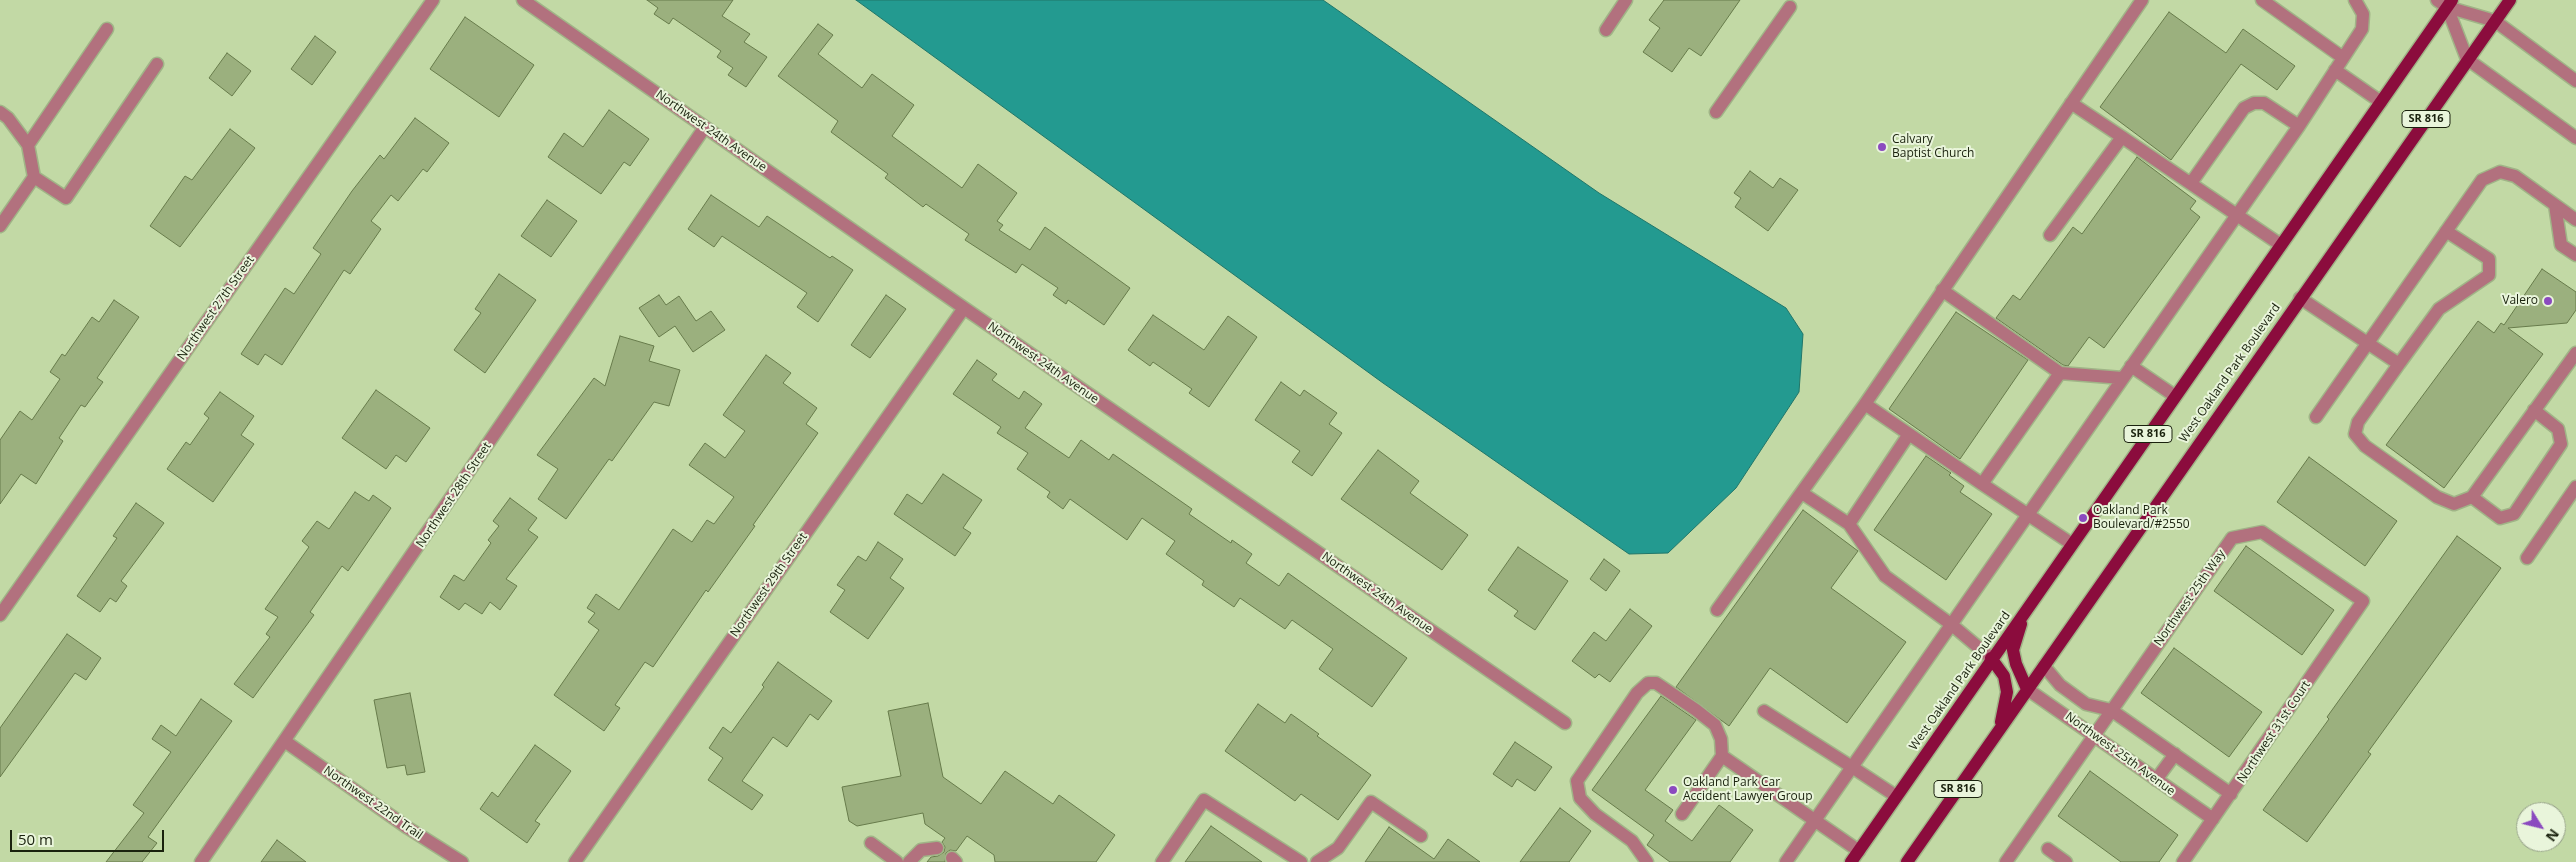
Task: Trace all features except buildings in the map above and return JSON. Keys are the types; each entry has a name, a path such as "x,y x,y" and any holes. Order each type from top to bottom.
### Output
{"main road":[{"name":"West Oakland Park Boulevard","path":"1907,862 2510,0"},
{"name":"West Oakland Park Boulevard","path":"1851,862 1991,658 2381,102 2445,2"},
{"path":"2025,612 2013,650 2016,664 2027,689"},
{"path":"1991,658 2004,676 2007,692 2000,727"}],"street":[{"name":"Northwest 27th Street","path":"0,615 433,0"},
{"name":"Northwest 24th Avenue","path":"523,0 964,308 1565,723"},
{"path":"1606,30 1626,0"},
{"path":"1717,610 1865,404 2142,0"},
{"path":"2262,0 2342,57"},
{"path":"1786,862 2299,126 2342,57 2362,29 2363,14 2354,0"},
{"path":"1716,112 1789,2"},
{"path":"2445,2 2495,21 2576,81"},
{"path":"2445,2 2468,59 2576,138"},
{"path":"28,145 107,28"},
{"path":"34,177 66,198 157,64"},
{"path":"2335,70 2381,102"},
{"path":"2072,103 2282,245"},
{"path":"2191,183 2244,108 2254,103 2264,103 2299,126"},
{"path":"0,112 8,118 28,145 34,177 0,226"},
{"name":"Northwest 28th Street","path":"201,862 286,742 705,127"},
{"path":"2050,235 2122,138"},
{"path":"2316,417 2482,180 2500,172 2515,176 2576,220"},
{"path":"2555,205 2561,245 2576,255"},
{"path":"2446,231 2489,259 2489,275 2439,309 2358,422 2355,434 2364,446 2437,497 2454,504 2472,497 2576,352"},
{"path":"1942,290 2060,374 2122,378"},
{"path":"2300,298 2399,364"},
{"name":"Northwest 29th Street","path":"575,862 964,308"},
{"path":"2131,366 2174,396"},
{"path":"1982,484 2060,374"},
{"path":"1865,404 2072,544"},
{"path":"2472,497 2500,518 2514,514 2561,444 2558,429 2534,410"},
{"path":"1849,524 1909,434"},
{"path":"2527,558 2576,487"},
{"path":"1802,493 1849,524 1885,576 1952,625 1991,658"},
{"name":"Northwest 25th Way","path":"2006,862 2232,538 2262,532 2363,601"},
{"name":"Northwest 31st Court","path":"2183,862 2363,601"},
{"name":"Northwest 25th Avenue","path":"2044,666 2060,685 2086,704 2111,710 2231,794"},
{"path":"1645,861 1632,841 1595,814 1580,798 1577,781 1637,693 1648,683 1656,682 1715,725 1720,739 1722,756 1682,814"},
{"name":"Northwest 25th Avenue","path":"2027,689 2213,819"},
{"path":"1764,710 1896,796"},
{"name":"Northwest 22nd Trail","path":"286,742 408,828 462,862"},
{"path":"2156,780 2175,754"},
{"path":"1722,756 1858,851"},
{"path":"1162,862 1204,800 1301,862"},
{"path":"1317,862 1338,848 1371,802 1421,836"},
{"path":"871,843 897,862"},
{"path":"909,862 914,854 920,850 937,848"},
{"path":"2048,849 2066,862"}],"water":[{"path":"856,0 1323,0 1599,193 1786,308 1803,334 1799,392 1736,488 1668,553 1629,554 1383,383"}],"place":[{"name":"Calvary Baptist Church","path":"1882,147"},
{"name":"Valero","path":"2548,301"},
{"name":"Oakland Park Boulevard/#2550","path":"2083,518"},
{"name":"Oakland Park Car Accident Lawyer Group","path":"1673,790"}]}
